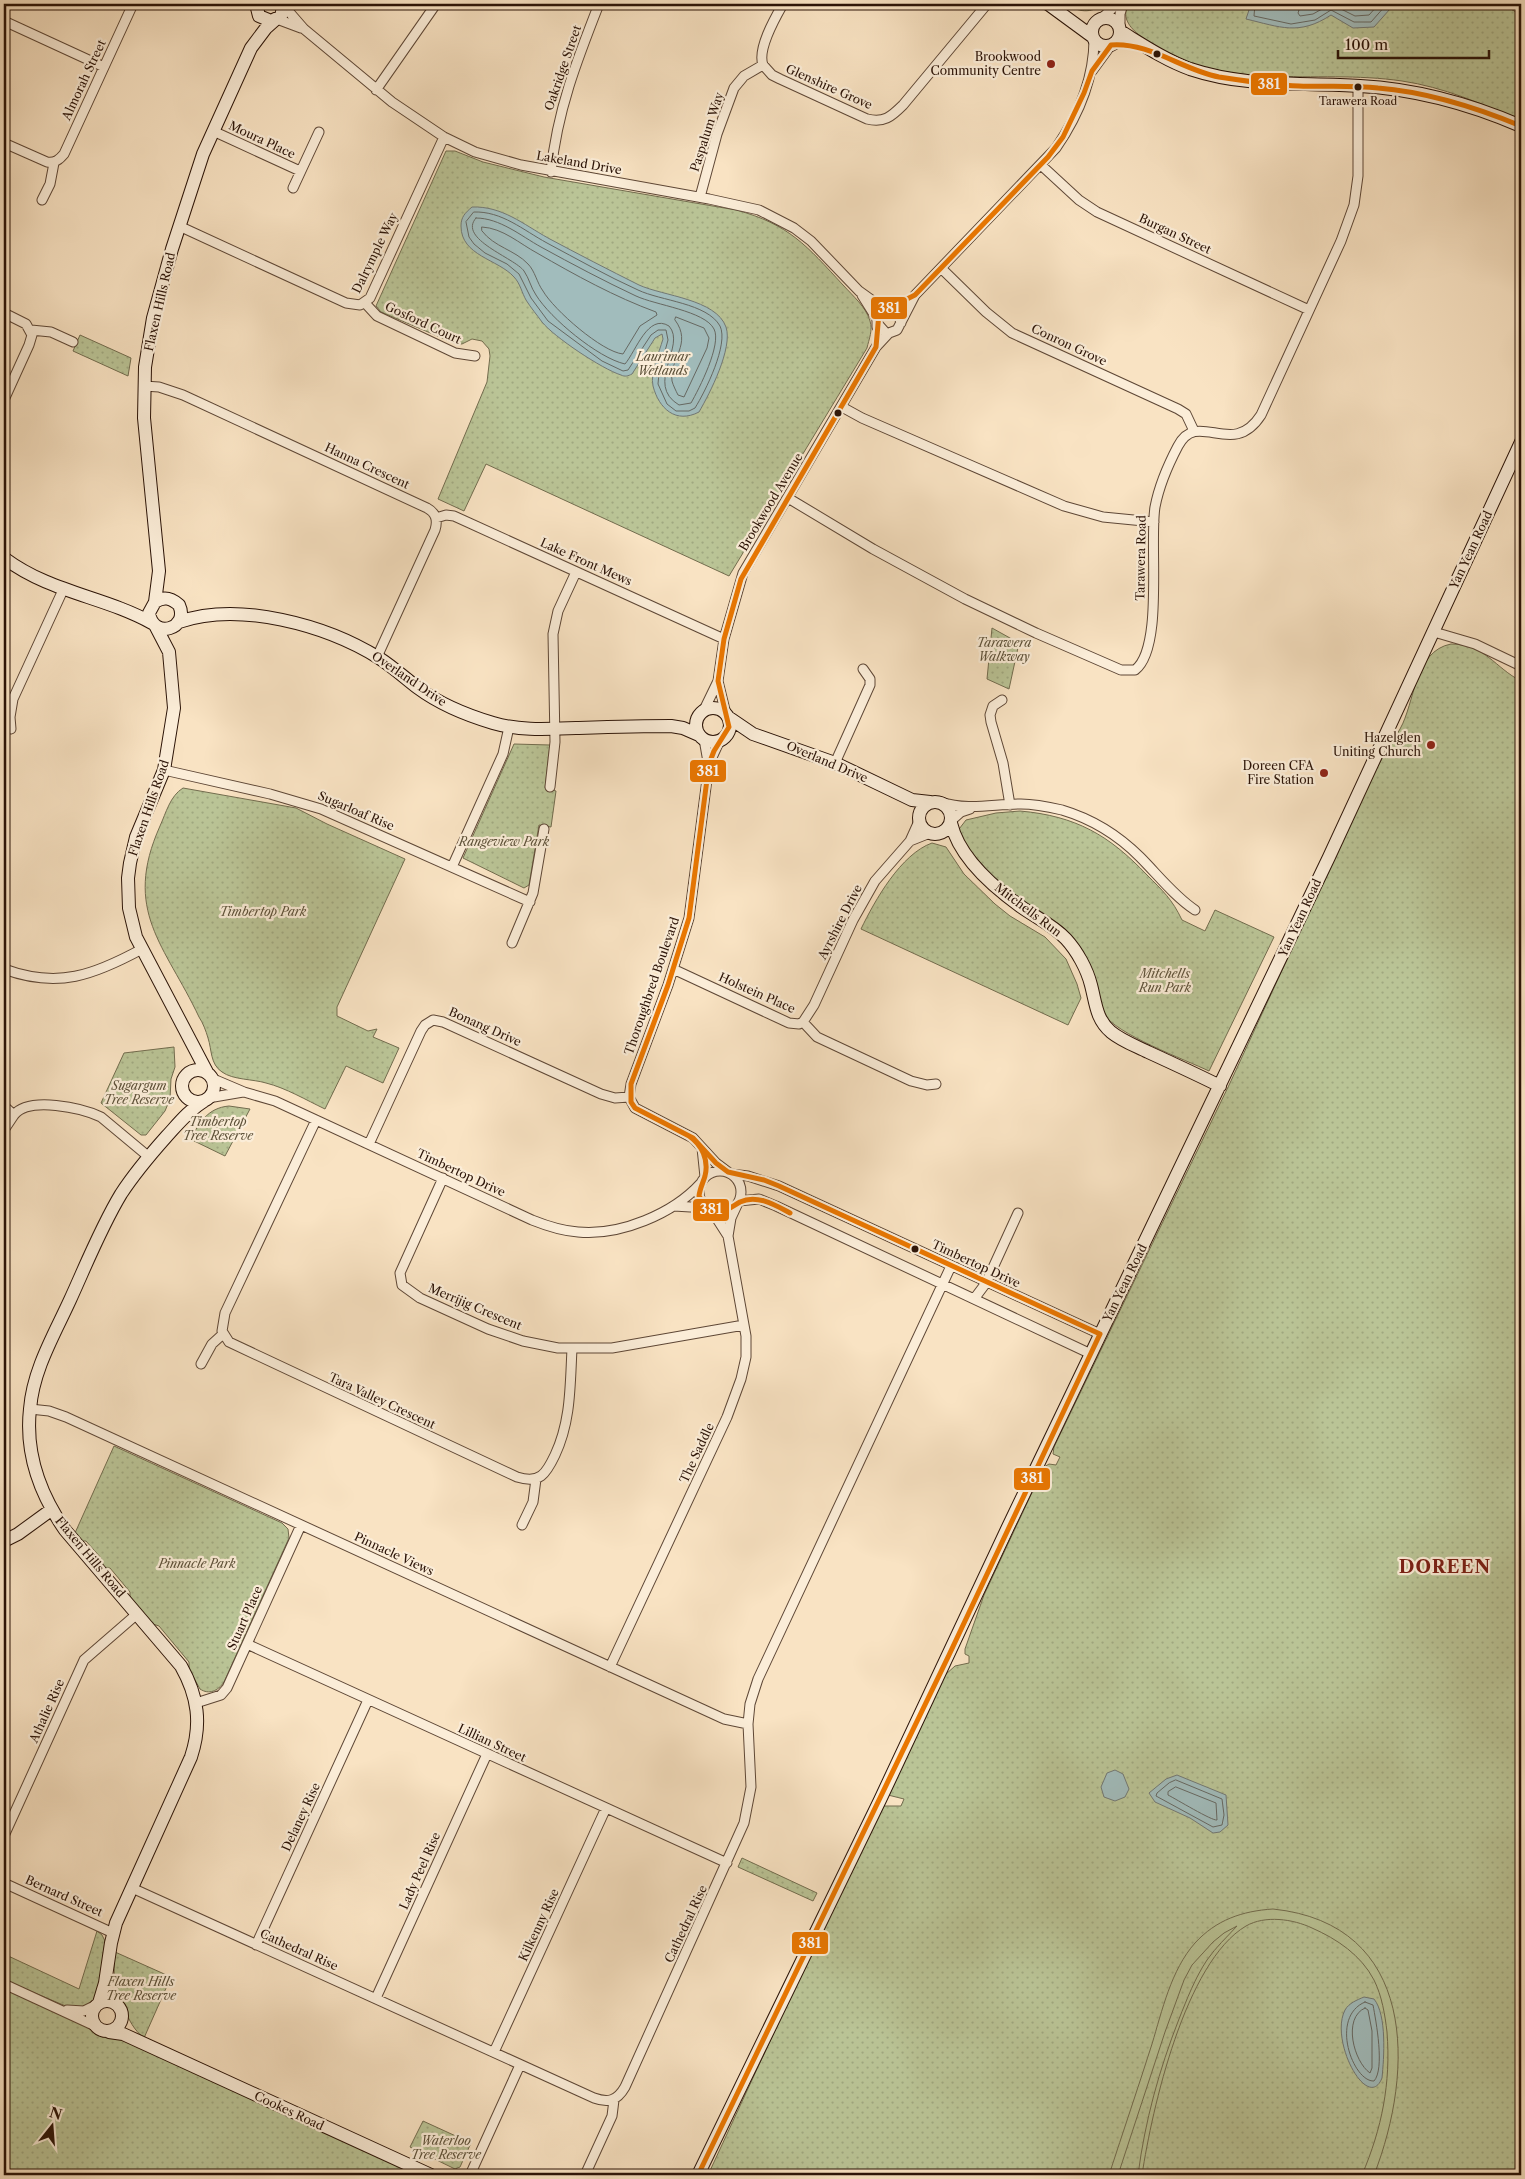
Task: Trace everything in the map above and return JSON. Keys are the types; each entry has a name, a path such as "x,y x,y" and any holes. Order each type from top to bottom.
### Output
{"street":[{"name":"Almorah Street","path":"42,200 50,184 54,162 64,154 133,4"},
{"path":"376,90 436,4"},
{"name":"Oakridge Street","path":"550,172 557,126 564,98 599,4"},
{"path":"763,65 761,60 762,48 783,4"},
{"name":"Glenshire Grove","path":"763,65 772,75 780,79 867,119 882,121 893,115 903,105 986,4"},
{"path":"915,295 879,313 877,321 881,330 889,333 897,330 915,295 1041,164 1063,137 1084,93 1092,71 1093,29 1100,19 1118,4"},
{"path":"1092,71 1119,38 1122,4"},
{"name":"Lakeland Drive","path":"284,5 304,29 376,90 416,120 444,137 496,159 550,172 760,210 794,228 811,241 859,291 886,309"},
{"name":"Flaxen Hills Road","path":"154,603 160,571 144,436 144,386 153,318 192,185 213,131 252,48 266,28 281,16 284,5"},
{"path":"1052,6 1090,20 1110,19 1118,24 1120,30 1151,50 1189,68 1233,79 1274,84 1394,89 1458,102 1521,126"},
{"path":"1052,6 1100,44 1129,44 1151,50"},
{"path":"255,7 262,19 276,20"},
{"name":"Flaxen Hills Road","path":"252,48 257,24 255,7"},
{"name":"Lakeland Drive","path":"276,20 304,29"},
{"path":"4,21 104,67"},
{"name":"Paspalum Way","path":"700,198 718,134 734,88 744,76 763,65"},
{"path":"1194,431 1206,430 1234,436 1251,428 1262,415 1341,242 1354,206 1358,176 1358,86"},
{"name":"Moura Place","path":"213,131 300,171"},
{"name":"Moura Place","path":"293,188 319,132"},
{"name":"Dalrymple Way","path":"179,226 346,303 355,306 365,303 370,298 444,137"},
{"path":"4,143 39,159 54,162"},
{"name":"Burgan Street","path":"1041,164 1079,200 1097,212 1309,310"},
{"name":"Conron Grove","path":"941,268 986,312 1012,333 1178,409 1186,414 1194,431"},
{"name":"Lakeland Drive","path":"859,291 877,321"},
{"name":"Gosford Court","path":"365,303 377,316 385,320 455,353 475,356"},
{"path":"886,309 898,312 901,322"},
{"path":"4,313 26,324 31,330 32,338 4,400"},
{"name":"Brookwood Avenue","path":"876,347 877,321"},
{"path":"31,330 51,332 74,342"},
{"name":"Brookwood Avenue","path":"701,713 713,694 718,681 724,639 743,573 876,347 889,333"},
{"name":"Hanna Crescent","path":"144,386 159,387 183,395 427,508 436,518"},
{"path":"842,407 870,422 1064,506 1102,517 1154,522"},
{"name":"Tarawera Road","path":"788,498 873,549 965,599 1036,633 1121,670 1135,670 1141,666 1150,639 1153,616 1154,522 1159,494 1171,461 1184,437 1194,431"},
{"name":"Yan Yean Road","path":"698,2175 949,1655 1100,1334 1220,1086 1434,632 1521,442"},
{"name":"Lake Front Mews","path":"436,518 446,515 454,516 724,639"},
{"path":"377,657 436,530 436,518"},
{"path":"4,558 24,571 63,590 122,608 167,630 178,623 181,613 176,602 164,598 139,608 122,608"},
{"name":"Flaxen Hills Road","path":"160,571 176,602"},
{"path":"550,787 555,728 553,634 558,612 576,572"},
{"path":"11,729 13,699 63,590"},
{"name":"Overland Drive","path":"176,602 211,614"},
{"path":"154,603 150,613 154,625"},
{"name":"Overland Drive","path":"178,623 211,614 252,615 312,628 349,642 377,657 418,688 457,711 509,727 671,726 689,720 701,713"},
{"name":"Flaxen Hills Road","path":"178,623 169,652 174,708 164,770 136,838 128,878 129,908 136,937 210,1076"},
{"name":"Flaxen Hills Road","path":"154,625 169,652"},
{"path":"1434,632 1474,644 1521,666"},
{"path":"835,763 870,685 870,679 863,669"},
{"name":"Brookwood Avenue","path":"718,681 727,715"},
{"path":"1002,700 993,706 990,715 1003,763 1010,805"},
{"path":"707,709 717,709 727,715 730,727 722,738 714,742 701,737 696,724 701,713 707,709"},
{"name":"Overland Drive","path":"727,715 753,734 835,763 898,795 921,802 935,802"},
{"name":"Overland Drive","path":"671,726 701,737"},
{"path":"452,867 503,754 509,727"},
{"name":"Overland Drive","path":"722,738 739,734 753,734"},
{"name":"Thoroughbred Boulevard","path":"701,737 709,764"},
{"name":"Thoroughbred Boulevard","path":"630,1097 633,1079 673,969 689,918 709,764 722,738"},
{"name":"Sugarloaf Rise","path":"164,770 270,794 321,808 530,902"},
{"name":"Overland Drive","path":"898,795 913,809 919,819"},
{"path":"972,808 961,812 951,821 945,831 933,834 921,826 919,819 922,808 935,802 972,808 1010,805 1041,806 1062,810 1103,827 1122,841 1180,899 1195,910"},
{"path":"935,802 950,809 951,821"},
{"name":"Ayrshire Drive","path":"803,1022 814,1005 864,898 890,861 910,841 919,819"},
{"name":"Mitchells Run","path":"951,821 959,845 985,876 1018,905 1056,929 1068,940 1091,983 1097,1014 1104,1026 1114,1035 1129,1043 1220,1086"},
{"path":"512,943 530,902 535,884 544,829"},
{"name":"Mitchells Run","path":"933,834 959,845"},
{"name":"Ayrshire Drive","path":"910,841 933,834"},
{"path":"4,969 42,978 77,976 112,966 142,949"},
{"name":"Holstein Place","path":"673,969 789,1023 799,1024 803,1022 817,1037 911,1081 927,1085 936,1084"},
{"name":"Bonang Drive","path":"369,1144 421,1031 425,1025 433,1020 443,1022 602,1094 615,1098 630,1097"},
{"name":"Flaxen Hills Road","path":"188,1074 191,1054 190,1039"},
{"path":"180,1122 184,1094 182,1086 188,1074 200,1070 210,1076 213,1090 206,1099 191,1100 184,1094"},
{"name":"Timbertop Drive","path":"210,1076 244,1092 275,1101 532,1220 554,1228 578,1232 602,1231 626,1226 674,1206 692,1193 703,1180"},
{"name":"Timbertop Drive","path":"206,1099 244,1092"},
{"path":"630,1097 635,1108 684,1133 702,1146 716,1163 730,1173 739,1183 741,1195 738,1203"},
{"name":"Flaxen Hills Road","path":"98,2004 109,1967 113,1933 191,1757 198,1731 196,1703 192,1689 181,1666 54,1514 33,1465 29,1438 32,1392 42,1360 112,1210 149,1157 180,1122 206,1099"},
{"path":"4,1130 14,1115 22,1108 41,1105 92,1113 101,1117 149,1157"},
{"path":"4,1106 14,1115"},
{"path":"201,1364 212,1344 223,1334 222,1327 225,1313 316,1120"},
{"path":"702,1146 704,1157 700,1196 709,1210 726,1212 738,1203 752,1199 766,1202 1091,1354"},
{"path":"703,1180 716,1172 730,1173"},
{"name":"Timbertop Drive","path":"730,1173 756,1178 779,1186 1100,1334"},
{"name":"Merrijig Crescent","path":"443,1178 400,1273 402,1284 420,1298 506,1336 539,1345 572,1349 631,1346 744,1325"},
{"name":"The Saddle","path":"610,1667 736,1397 746,1357 744,1325 728,1236 738,1203"},
{"name":"Timbertop Drive","path":"674,1206 709,1210"},
{"name":"The Saddle","path":"709,1210 728,1236"},
{"path":"974,1299 986,1283 1018,1213"},
{"name":"Cathedral Rise","path":"132,1888 594,2098 608,2101 614,2100 625,2087 744,1823 750,1800 751,1772 748,1724 750,1704 758,1680 951,1266"},
{"name":"Tara Valley Crescent","path":"223,1334 234,1345 467,1454 525,1480 536,1479"},
{"path":"522,1525 533,1502 536,1479 548,1469 566,1428 572,1349"},
{"name":"Pinnacle Views","path":"30,1409 66,1417 724,1719 748,1724"},
{"path":"4,1541 18,1534 38,1528 54,1514"},
{"name":"Stuart Place","path":"196,1703 218,1696 225,1691 301,1525"},
{"name":"Athalie Rise","path":"4,1836 84,1660 137,1614"},
{"name":"Lillian Street","path":"247,1644 727,1863"},
{"name":"Delaney Rise","path":"256,1944 368,1700"},
{"name":"Lady Peel Rise","path":"376,1998 487,1754"},
{"name":"Kilkenny Rise","path":"494,2052 606,1808"},
{"name":"Bernard Street","path":"4,1883 113,1933"},
{"name":"Flaxen Hills Road","path":"109,1967 117,2005"},
{"path":"4,1984 59,2008 101,2030 109,2032 118,2027 122,2018 122,2013 117,2005 108,2001 84,2011 59,2008"},
{"path":"95,2026 92,2017 94,2008 98,2004"},
{"name":"Cookes Road","path":"122,2018 132,2032 147,2046"},
{"name":"Cookes Road","path":"109,2032 123,2034 431,2175"},
{"path":"470,2175 520,2065"},
{"path":"585,2175 612,2116 614,2100"}],"green space":[{"path":"1065,4 1104,4 1089,11 1084,11"},
{"path":"1128,4 1502,4 1521,15 1521,121 1448,92 1402,81 1369,78 1269,76 1236,73 1204,67 1173,56 1139,35 1128,23 1126,9"},
{"name":"Laurimar Wetlands","path":"446,151 455,151 483,162 544,177 736,210 770,222 796,238 819,259 866,311 871,328 867,348 729,576 486,464 464,511 438,499 487,382 489,349 482,341 472,339 462,344 454,343 381,312 376,306"},
{"path":"80,335 131,358 128,376 73,351"},
{"name":"Tarawera Walkway","path":"992,628 1019,643 1009,689 987,679"},
{"path":"1451,644 1463,645 1481,652 1521,681 1521,2175 708,2175 882,1806 901,1806 904,1799 888,1795 945,1675 955,1666 969,1663 969,1656 965,1654 965,1649 984,1595 1044,1467 1049,1464 1056,1465 1060,1457 1053,1454 1054,1447 1230,1083 1371,778 1383,757 1399,756 1400,754 1390,749 1389,745 1405,718 1417,679 1430,657 1439,649"},
{"name":"Rangeview Park","path":"514,744 550,745 545,788 556,791 551,827 539,825 529,885 524,888 463,858"},
{"name":"Timbertop Park","path":"183,788 296,808 405,859 337,1007 337,1016 368,1031 377,1029 373,1037 399,1048 383,1083 346,1066 325,1109 273,1085 227,1075 215,1065 204,1027 152,926 147,905 145,882 149,856 169,805 175,795"},
{"name":"Mitchells Run Park","path":"1020,811 1058,817 1105,838 1133,861 1162,891 1175,906 1182,920 1205,931 1215,910 1274,937 1209,1071 1136,1038 1110,1021 1101,1010 1092,971 1076,941 1059,924 1030,907 1006,889 956,833 966,820 996,813"},
{"path":"932,843 946,847 964,874 995,904 1010,916 1045,937 1066,959 1081,998 1068,1025 861,929 890,879 910,857"},
{"name":"Sugargum Tree Reserve","path":"174,1047 175,1067 171,1079 170,1099 165,1111 146,1135 141,1135 101,1103 124,1053"},
{"name":"Timbertop Tree Reserve","path":"229,1106 250,1109 225,1156 190,1139 205,1117 221,1107"},
{"name":"Pinnacle Park","path":"114,1446 282,1523 288,1529 289,1538 224,1682 213,1691 207,1692 200,1689 189,1669 189,1662 159,1626 153,1624 130,1597 130,1592 110,1568 105,1568 101,1563 101,1558 86,1541 82,1541 75,1533"},
{"path":"742,1858 817,1893 813,1901 738,1867"},
{"path":"1273,1909 1320,1920 1355,1942 1379,1972 1393,2008 1398,2049 1396,2091 1387,2134 1374,2175 1362,2175 1380,2123 1388,2069 1387,2032 1377,1986 1369,1971 1355,1955 1339,1943 1321,1932 1296,1922 1270,1919 1246,1926 1224,1944 1205,1971 1189,2003 1175,2039 1154,2113 1142,2175 1138,2175 1154,2096 1165,2057 1179,2019 1207,1960 1237,1926 1213,1942 1192,1965 1184,1980 1165,2032 1118,2175 1109,2175 1168,1991 1187,1954 1203,1935 1230,1918 1251,1912"},
{"path":"97,1931 105,1941 97,1999 86,2008 68,2007 4,1980 4,1954 79,1989"},
{"name":"Flaxen Hills Tree Reserve","path":"115,1952 171,1977 144,2038 132,2025 118,1994 114,1975"},
{"path":"4,1989 88,2024 98,2033 116,2035 418,2175 4,2175"},
{"name":"Waterloo Tree Reserve","path":"423,2121 471,2143 460,2167 455,2169 410,2147"}],"water":[{"path":"1251,4 1276,4 1278,8 1293,4 1395,4 1410,8 1390,9 1374,27 1353,28 1331,15 1309,26 1289,28 1246,19"},
{"path":"472,207 483,207 503,213 639,285 700,304 712,310 726,327 726,346 719,370 699,412 691,415 676,415 659,401 652,381 655,362 663,339 662,334 655,338 632,374 622,376 591,360 548,328 528,303 514,277 474,251 467,244 463,236 461,223 464,215"},
{"path":"1115,1770 1123,1774 1129,1789 1125,1797 1115,1801 1104,1797 1101,1787 1107,1773"},
{"path":"1177,1775 1226,1795 1228,1825 1220,1832 1213,1833 1190,1818 1155,1802 1149,1793 1166,1779"},
{"path":"1364,1997 1374,1999 1381,2015 1383,2026 1382,2078 1376,2086 1368,2086 1360,2080 1352,2069 1342,2039 1341,2023 1345,2010 1351,2004"}],"transit line":[{"name":"381","path":"698,2175 949,1655 1100,1334 779,1186 764,1180 728,1172 716,1163 693,1138 635,1108 631,1102 631,1084 668,985 689,918 709,764 714,751 729,727 718,681 724,639 741,579 876,347 879,313 915,295 1048,157 1063,137 1084,93 1092,71 1111,45 1125,45 1153,52 1192,69 1219,77 1279,85 1368,87 1415,93 1469,107 1521,126"},
{"name":"381","path":"689,1136 701,1148 705,1159 706,1170 699,1196 706,1207 718,1213 740,1202 753,1199 766,1202 790,1213"}],"place":[{"name":"Brookwood Community Centre","path":"1051,64"},
{"name":"Tarawera Road","path":"1358,87"},
{"name":"Hazelglen Uniting Church","path":"1431,745"},
{"name":"Doreen CFA Fire Station","path":"1324,773"}],"district":[{"name":"DOREEN","path":"1445,1567"}]}
